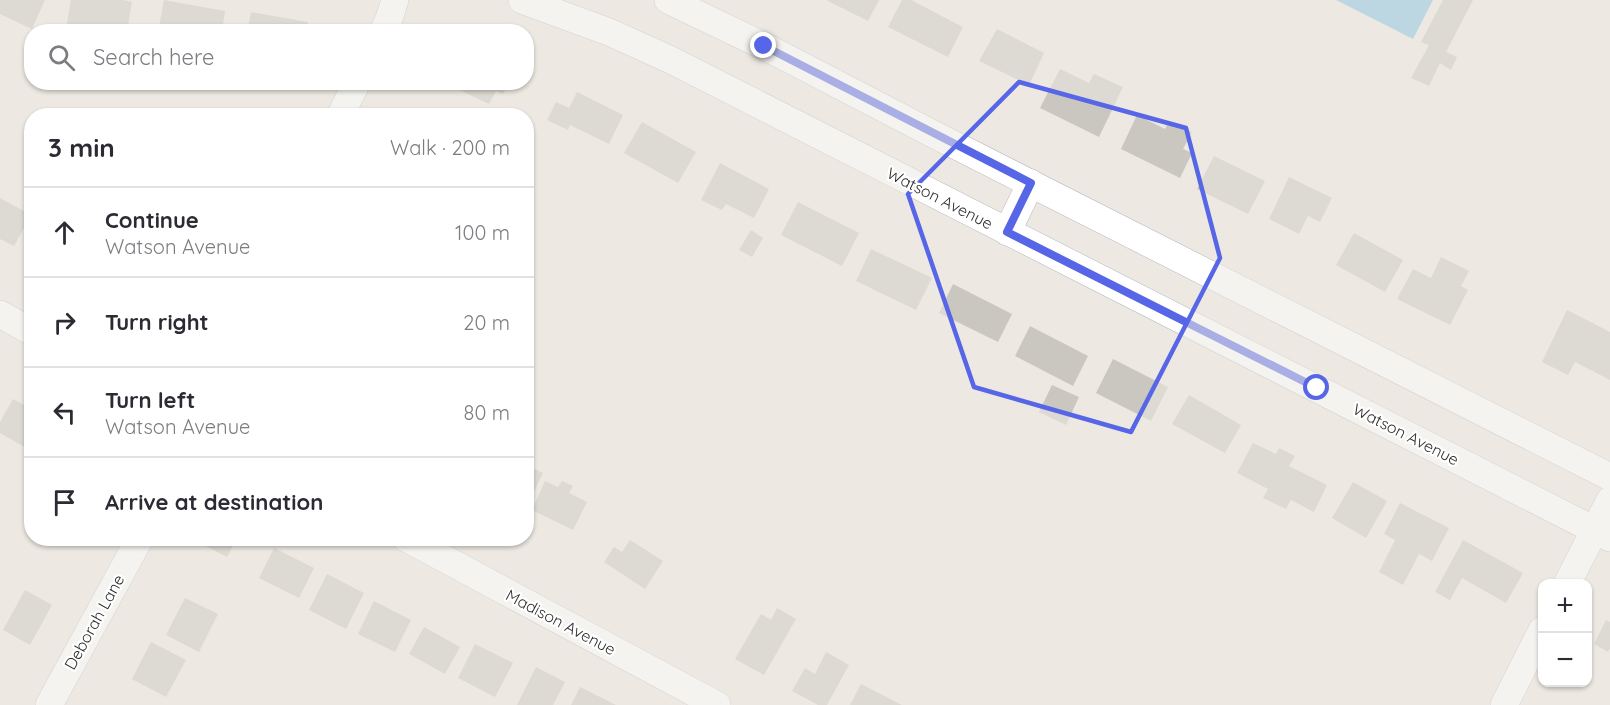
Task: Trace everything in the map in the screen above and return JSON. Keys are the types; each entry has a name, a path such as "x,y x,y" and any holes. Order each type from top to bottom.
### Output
{"street":[{"path":"387,24 395,0"},
{"name":"Watson Avenue","path":"522,0 609,32 671,60 1602,534"},
{"path":"668,0 764,46 1610,477"},
{"path":"344,108 353,90"},
{"path":"1007,232 1031,183"},
{"path":"0,314 24,328"},
{"path":"1570,579 1602,534 1610,500"},
{"name":"Deborah Lane","path":"49,705 136,546"},
{"name":"Madison Avenue","path":"421,546 717,705"},
{"path":"1504,705 1540,633"}],"highlighted area":[{"path":"1019,82 1186,128 1220,258 1131,432 974,387 908,194"}],"water":[{"path":"1336,0 1433,0 1413,39"}],"building":[{"path":"0,0 45,0 34,24 24,25 0,14"},
{"path":"71,0 132,2 128,24 67,24"},
{"path":"164,0 225,11 223,24 160,24"},
{"path":"826,0 879,0 868,21"},
{"path":"902,0 911,0 963,27 948,57 888,27"},
{"path":"1443,0 1473,0 1446,52 1457,57 1451,70 1440,63 1429,86 1411,78 1429,45 1421,42"},
{"path":"251,12 308,22 308,24 249,24"},
{"path":"997,29 1044,53 1029,85 979,61"},
{"path":"1060,69 1089,83 1094,74 1123,87 1099,137 1040,108"},
{"path":"460,90 505,90 503,94 496,91 489,104"},
{"path":"577,92 623,115 609,144 570,125 568,130 547,120 556,102 569,108"},
{"path":"1137,115 1165,129 1169,121 1192,132 1183,149 1192,153 1180,178 1121,149"},
{"path":"642,122 696,152 678,183 624,153"},
{"path":"1214,156 1265,181 1248,214 1197,189"},
{"path":"720,163 769,189 754,218 726,204 722,210 701,200"},
{"path":"1289,177 1332,198 1320,222 1308,216 1299,234 1269,219"},
{"path":"0,198 24,211 24,228 14,246 0,239"},
{"path":"798,202 859,233 842,266 781,235"},
{"path":"751,230 763,238 752,257 739,250"},
{"path":"1354,233 1403,260 1385,292 1336,265"},
{"path":"871,249 932,278 916,310 856,281"},
{"path":"1441,257 1469,271 1461,286 1468,290 1450,325 1397,299 1413,269 1431,278"},
{"path":"953,284 1012,314 998,342 939,313"},
{"path":"1567,310 1610,332 1610,380 1575,362 1568,375 1542,362"},
{"path":"1030,326 1088,356 1073,386 1015,356"},
{"path":"1113,359 1168,387 1151,421 1096,393"},
{"path":"1052,385 1079,397 1066,425 1039,412"},
{"path":"1189,395 1241,425 1225,453 1172,424"},
{"path":"13,399 24,405 24,447 0,433 0,422"},
{"path":"1253,443 1276,454 1279,448 1295,456 1289,466 1327,485 1314,512 1291,500 1286,509 1263,498 1268,489 1237,473"},
{"path":"534,469 543,473 534,492"},
{"path":"545,481 558,487 562,481 573,486 569,493 587,502 573,530 534,511 534,506"},
{"path":"1353,482 1387,501 1366,538 1332,518"},
{"path":"1400,503 1449,528 1432,561 1419,554 1403,585 1379,572 1395,540 1384,534"},
{"path":"630,540 663,561 645,589 604,562 614,547 622,552"},
{"path":"1463,540 1523,573 1506,603 1462,578 1450,600 1435,592"},
{"path":"206,546 233,546 227,557"},
{"path":"274,548 314,568 299,598 259,578"},
{"path":"327,574 364,593 346,629 309,610"},
{"path":"25,590 52,605 30,645 3,630"},
{"path":"185,598 218,614 199,652 166,635"},
{"path":"374,601 411,620 395,652 358,634"},
{"path":"777,608 796,619 764,675 735,659 761,614 771,620"},
{"path":"1606,620 1610,622 1608,652 1594,644"},
{"path":"424,627 460,647 445,674 409,654"},
{"path":"151,642 186,660 166,697 132,679"},
{"path":"475,644 513,663 495,697 458,678"},
{"path":"826,652 849,665 827,705 818,705 792,691 805,668 815,674"},
{"path":"536,667 565,682 553,705 517,705"},
{"path":"861,684 902,705 850,705"},
{"path":"580,687 616,705 571,705"}],"route":[{"path":"764,46 1031,183 1007,232 1317,388"}]}
